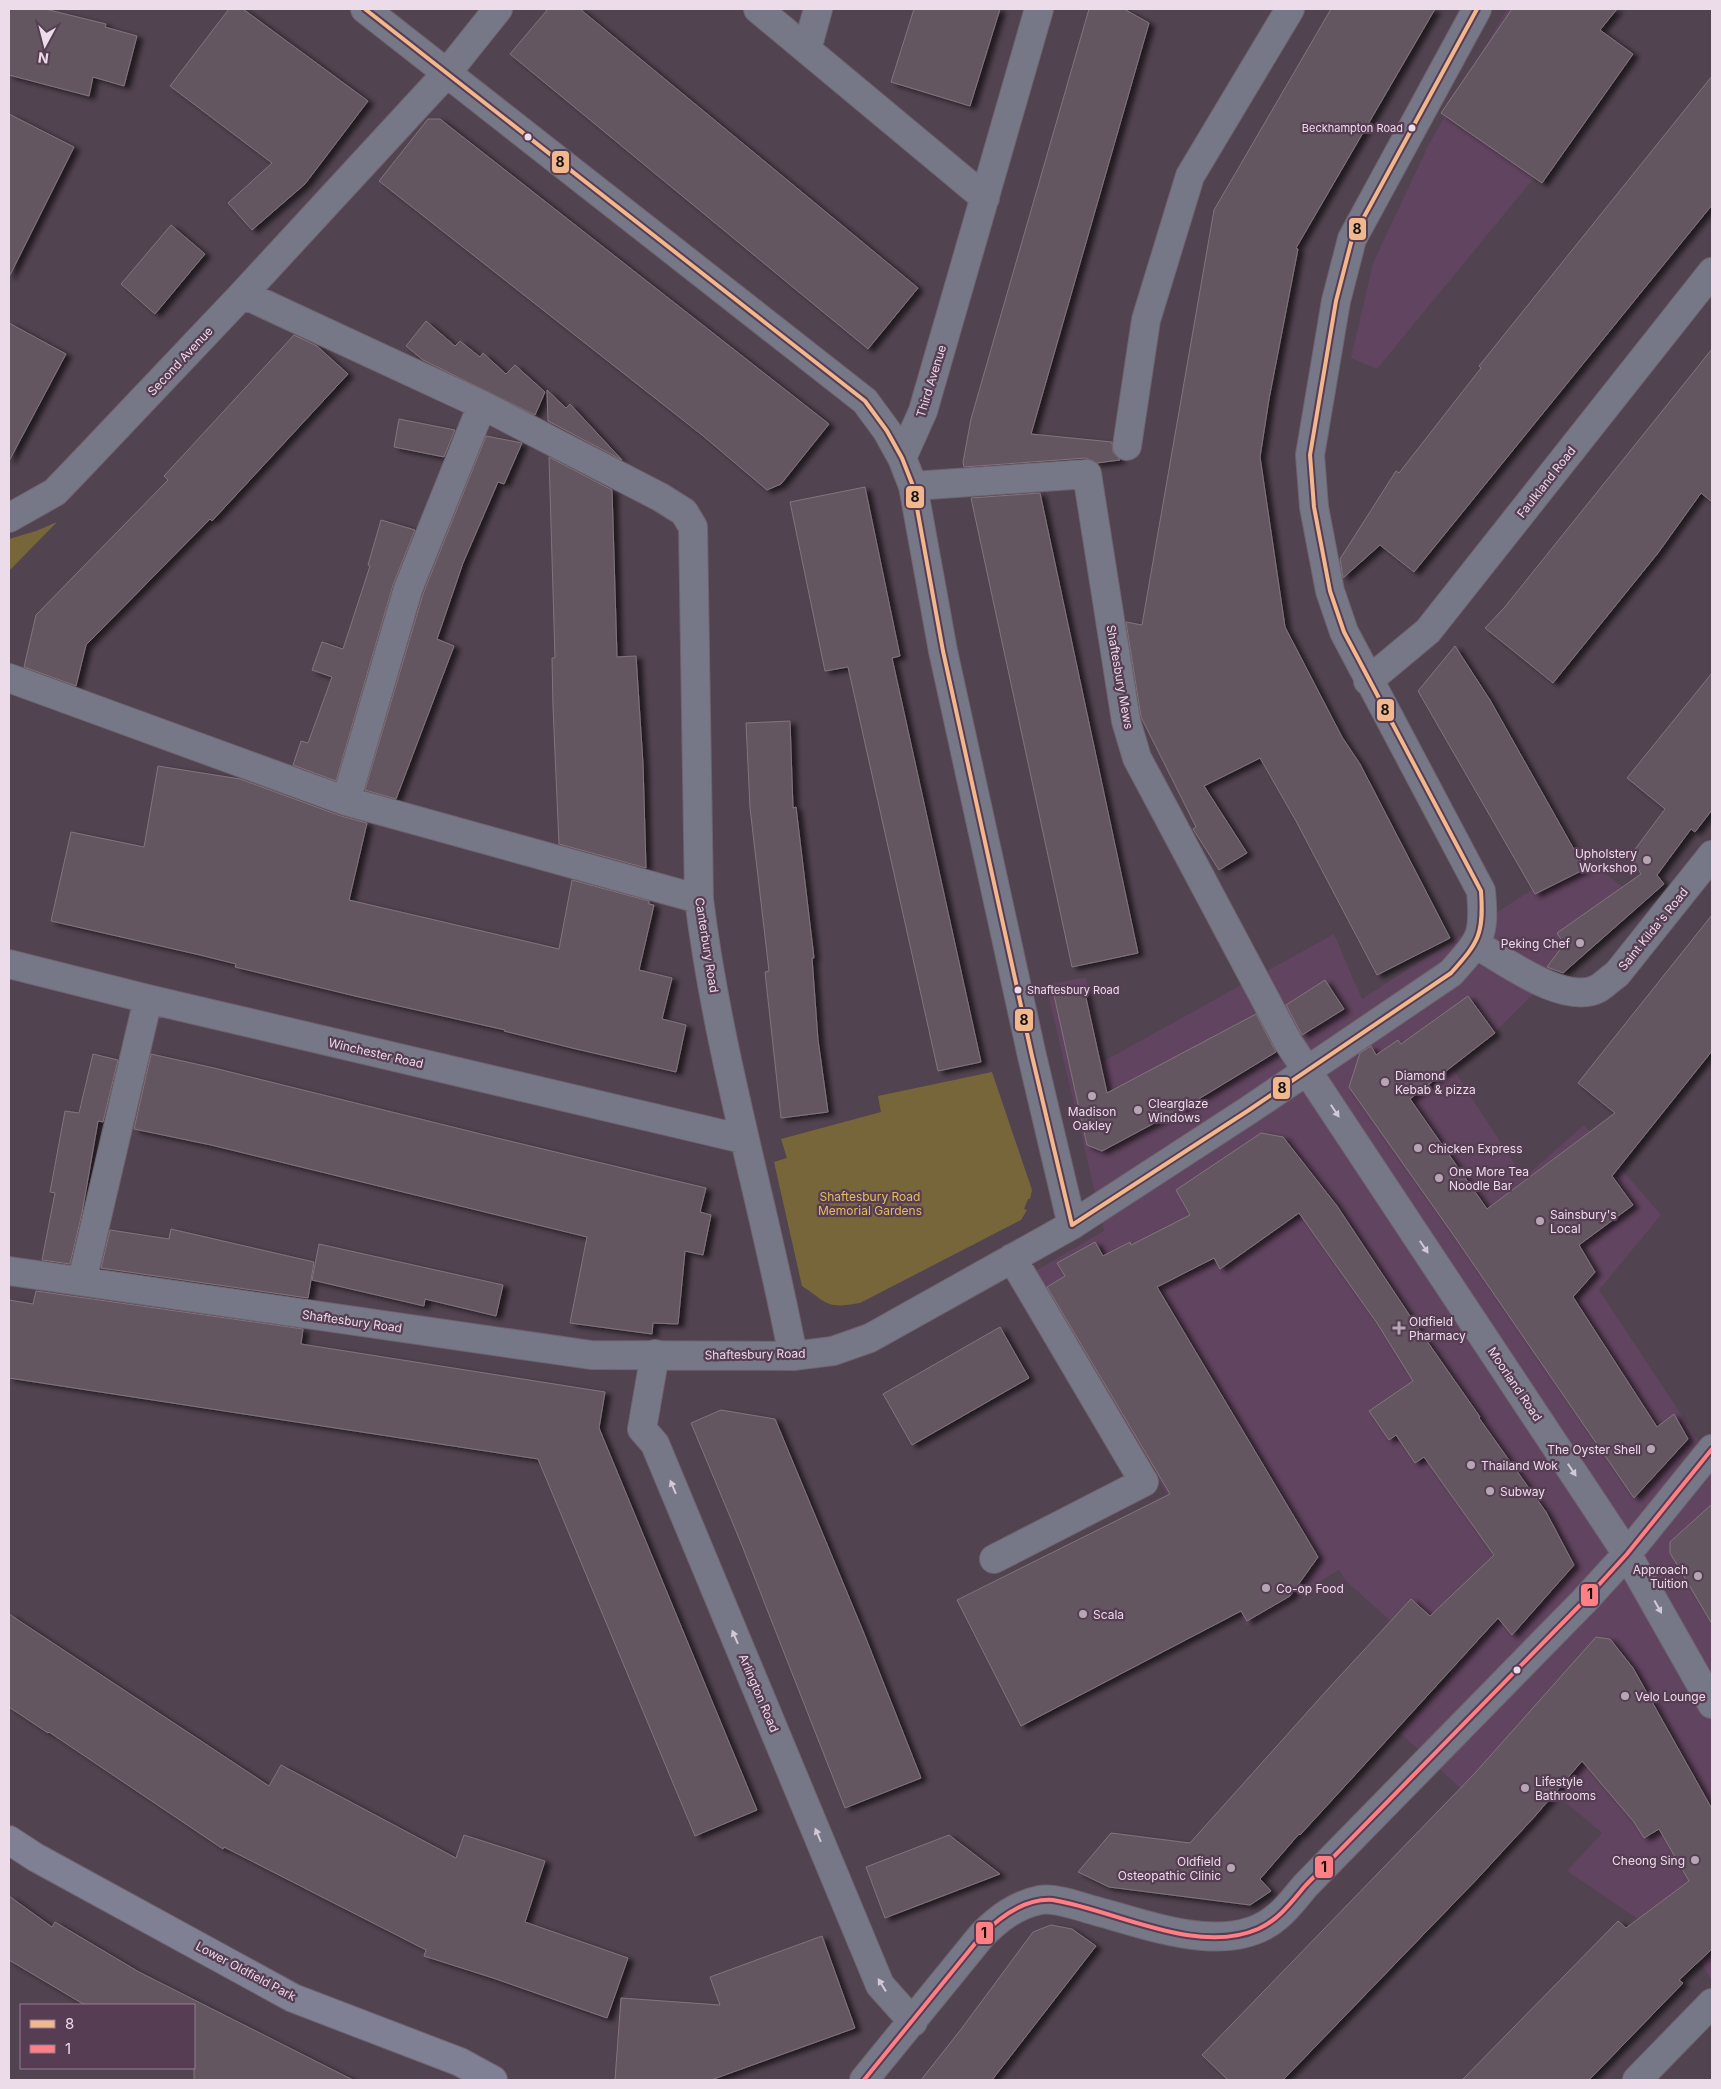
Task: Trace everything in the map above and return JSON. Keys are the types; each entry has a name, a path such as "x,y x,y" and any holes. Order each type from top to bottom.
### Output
{"main road":[{"name":"Lower Oldfield Park","path":"9,1840 35,1857 293,1998 460,2062 493,2080"}],"street":[{"path":"365,9 864,401 887,431 902,458 913,486 943,651 1032,1056 1072,1225"},
{"name":"Second Avenue","path":"9,518 55,492 243,294 446,74 498,9"},
{"path":"758,9 984,198"},
{"path":"807,49 818,9"},
{"name":"Third Avenue","path":"902,458 923,410 1039,9"},
{"path":"1127,446 1146,320 1190,176 1290,9"},
{"path":"1477,9 1352,239 1336,301 1310,455 1314,507 1330,591 1344,632 1368,681 1481,891 1484,922 1477,945"},
{"name":"Faulkland Road","path":"1368,681 1428,631 1712,272"},
{"path":"243,294 482,405 408,589 346,801"},
{"name":"Canterbury Road","path":"482,405 660,497 684,512 693,527 699,899 704,941 743,1139 793,1356"},
{"name":"Shaftesbury Mews","path":"913,486 1087,474 1126,721 1138,758 1288,1042 1308,1070"},
{"path":"9,678 346,801 699,899"},
{"name":"Saint Kilda's Road","path":"1477,945 1547,985 1571,993 1597,989 1617,974 1712,855"},
{"name":"Shaftesbury Road","path":"9,1271 590,1355 793,1356 833,1351 870,1338 1072,1225 1451,974 1477,945"},
{"name":"Winchester Road","path":"9,964 148,999 743,1139"},
{"path":"82,1281 148,999"},
{"name":"Moorland Road","path":"1308,1070 1627,1554 1712,1704"},
{"path":"994,1559 1144,1482 1012,1258"},
{"name":"Arlington Road","path":"655,1354 642,1429 655,1444 880,1986 912,2022"},
{"path":"864,2080 982,1934 1001,1917 1019,1906 1042,1899 1068,1903 1170,1931 1198,1936 1228,1936 1256,1930 1278,1916 1306,1885 1577,1608 1627,1554 1712,1449"},
{"path":"1637,2080 1712,2003"}],"shaded area":[{"path":"1507,9 1570,9 1632,59 1377,369 1351,358 1373,263 1428,146"},
{"path":"1583,857 1634,895 1496,1031 1453,1069 1524,1178 1584,1125 1661,1215 1599,1290 1712,1461 1712,1982 1701,1962 1567,1871 1602,1833 1557,1795 1517,1840 1400,1733 1451,1675 1346,1581 1339,1570 1247,1626 1032,1273 1104,1231 1046,985 1086,977 1102,1062 1334,934 1362,999"}],"green space":[{"path":"57,522 9,571 9,539"},
{"name":"Shaftesbury Road Memorial Gardens","path":"992,1072 1032,1190 1030,1199 1028,1199 1024,1209 1027,1210 1021,1220 860,1303 828,1304 802,1286 774,1162 787,1158 781,1139 881,1112 878,1096"}],"building":[{"path":"9,9 45,9 106,24 105,27 137,36 124,86 93,77 89,96 9,75"},
{"path":"229,9 243,9 368,101 305,184 252,230 228,203 272,163 170,86"},
{"path":"548,9 580,9 918,288 868,349 510,54"},
{"path":"914,9 1000,9 970,106 891,82"},
{"path":"1089,9 1124,9 1149,23 1031,434 1112,442 1113,452 1120,460 1097,463 1086,458 964,467 963,462 971,419"},
{"path":"1331,9 1435,9 1296,248 1298,249 1269,399 1260,457 1285,627 1342,737 1360,764 1450,938 1377,975 1296,821 1260,758 1204,786 1247,853 1219,870 1193,829 1196,827 1141,717 1126,622 1142,625 1214,210"},
{"path":"1512,9 1617,9 1600,30 1633,54 1542,183 1441,113"},
{"path":"1712,76 1712,205 1414,572 1380,545 1343,578 1340,559 1396,471 1399,473 1481,368 1479,366"},
{"path":"9,114 74,147 9,277"},
{"path":"428,119 440,119 829,424 781,484 767,490 702,435 379,181"},
{"path":"171,225 205,254 155,314 121,284"},
{"path":"426,321 455,346 460,341 480,357 483,353 506,374 515,365 545,392 535,415 423,360 406,346"},
{"path":"9,323 66,354 9,461"},
{"path":"294,335 317,346 348,374 212,521 210,519 86,645 76,686 24,667 36,615 168,480 164,476"},
{"path":"1712,349 1712,502 1701,493 1658,553 1553,683 1485,628 1504,608"},
{"path":"547,390 566,408 570,404 622,460 548,421"},
{"path":"399,419 455,430 444,457 394,447"},
{"path":"486,436 522,443 504,484 498,482 463,563 437,639 454,646 396,799 365,790 423,594"},
{"path":"549,457 612,490 617,657 636,656 643,764 646,868 559,844 553,707 552,658 555,658"},
{"path":"865,487 900,656 892,658 981,1062 938,1071 848,667 825,671 790,502"},
{"path":"1040,493 1138,953 1072,967 971,498"},
{"path":"381,520 415,530 393,585 336,781 293,765 301,741 308,743 332,677 312,670 322,642 343,649 370,566 368,565"},
{"path":"1455,646 1490,700 1585,869 1535,894 1418,691"},
{"path":"1712,673 1712,810 1695,832 1691,829 1657,875 1664,884 1563,973 1547,967 1564,944 1557,933 1641,874 1630,856 1665,809 1627,778"},
{"path":"790,721 793,808 796,807 814,958 812,958 818,1040 828,1112 781,1118 765,972 769,971 750,808 746,723"},
{"path":"158,766 240,779 341,816 367,823 349,900 559,949 572,880 649,901 649,904 654,905 639,970 672,978 662,1019 686,1025 676,1072 235,967 236,964 200,955 51,921 71,832 144,847"},
{"path":"1712,915 1712,1051 1612,1176 1633,1205 1579,1245 1595,1272 1573,1297 1657,1427 1674,1414 1688,1439 1634,1498 1349,1087 1360,1053 1371,1046 1376,1055 1398,1040 1401,1044 1468,996 1495,1033 1410,1099 1487,1209 1615,1113 1578,1083"},
{"path":"1325,980 1344,1009 1302,1035 1286,1005"},
{"path":"1084,989 1107,1093 1256,1014 1276,1052 1192,1103 1102,1151 1087,1145 1054,995"},
{"path":"93,1054 118,1060 103,1122 98,1121 82,1213 70,1264 42,1260 55,1193 50,1192 65,1111 79,1113"},
{"path":"151,1054 706,1188 700,1212 711,1215 703,1255 685,1251 678,1324 653,1323 652,1334 570,1323 587,1237 211,1145 134,1129"},
{"path":"1261,1133 1283,1137 1337,1206 1479,1418 1546,1512 1574,1565 1512,1635 1498,1618 1299,1834 1260,1879 1271,1891 1250,1905 1109,1887 1078,1872 1111,1833 1190,1843 1411,1599 1430,1616 1494,1555 1424,1457 1415,1463 1396,1435 1389,1440 1369,1411 1413,1381 1377,1323 1299,1213 1220,1269 1214,1258 1157,1287 1318,1557 1290,1596 1247,1621 1241,1611 1021,1726 957,1600 1170,1494 1047,1287 1065,1276 1057,1263 1095,1242 1103,1256 1130,1242 1131,1245 1190,1215 1176,1190"},
{"path":"171,1229 314,1262 308,1298 101,1268 110,1230 169,1239"},
{"path":"319,1244 503,1285 496,1316 425,1299 424,1306 312,1280"},
{"path":"36,1291 303,1329 301,1344 605,1392 599,1428 757,1810 695,1836 538,1459 9,1378 9,1300 33,1304"},
{"path":"1000,1327 1029,1378 912,1445 883,1394"},
{"path":"721,1410 775,1419 863,1631 921,1778 845,1808 741,1543 691,1423"},
{"name":"Approach Tuition","path":"1712,1504 1712,1624 1670,1553 1670,1542"},
{"path":"9,1614 269,1786 281,1765 456,1858 464,1835 545,1861 525,1922 628,1958 607,2018 424,1956 426,1950 224,1847 223,1849 9,1707"},
{"path":"1596,1637 1610,1639 1633,1668 1712,1809 1712,1949 1679,1980 1683,1983 1589,2080 1462,2080 1618,1921 1626,1928 1689,1881 1659,1829 1644,1838 1634,1822 1582,1761 1478,1878 1283,2080 1228,2080 1202,2055 1475,1773"},
{"path":"949,1835 1000,1874 885,1918 866,1867"},
{"path":"9,1896 52,1927 55,1922 139,1972 353,2080 194,2080 195,2004 83,2004 9,1960"},
{"path":"1051,1925 1072,1929 1096,1946 992,2080 921,2080 1033,1932"},
{"path":"822,1936 855,2028 711,2080 615,2080 621,1998 720,2005 710,1977"}],"transit line":[{"name":"8","path":"365,9 865,401 887,431 902,458 913,486 943,651 1032,1056 1072,1225"},
{"name":"8","path":"1072,1225 1249,1110 1451,973 1468,953 1478,937 1482,918 1481,891 1344,632 1330,591 1314,507 1310,455 1336,301 1352,239 1477,9"},
{"name":"1","path":"864,2080 982,1935 1005,1915 1023,1905 1043,1900 1053,1900 1077,1905 1155,1928 1209,1937 1234,1936 1258,1929 1272,1921 1285,1910 1306,1885 1584,1601 1627,1554 1712,1449"}],"place":[{"name":"Beckhampton Road","path":"1412,128"},
{"name":"Upholstery Workshop","path":"1647,860"},
{"name":"Peking Chef","path":"1580,943"},
{"name":"Shaftesbury Road","path":"1018,990"},
{"name":"Diamond Kebab & pizza","path":"1385,1082"},
{"name":"Madison Oakley","path":"1092,1096"},
{"name":"Clearglaze Windows","path":"1138,1110"},
{"name":"Chicken Express","path":"1418,1148"},
{"name":"One More Tea Noodle Bar","path":"1439,1178"},
{"name":"Sainsbury's Local","path":"1540,1221"},
{"name":"Oldfield Pharmacy","path":"1399,1328"},
{"name":"The Oyster Shell","path":"1651,1449"},
{"name":"Thailand Wok","path":"1471,1465"},
{"name":"Subway","path":"1490,1491"},
{"name":"Approach Tuition","path":"1698,1576"},
{"name":"Co-op Food","path":"1266,1588"},
{"name":"Scala","path":"1083,1614"},
{"name":"Velo Lounge","path":"1625,1696"},
{"name":"Lifestyle Bathrooms","path":"1525,1788"},
{"name":"Cheong Sing","path":"1695,1860"},
{"name":"Oldfield Osteopathic Clinic","path":"1231,1868"}]}
